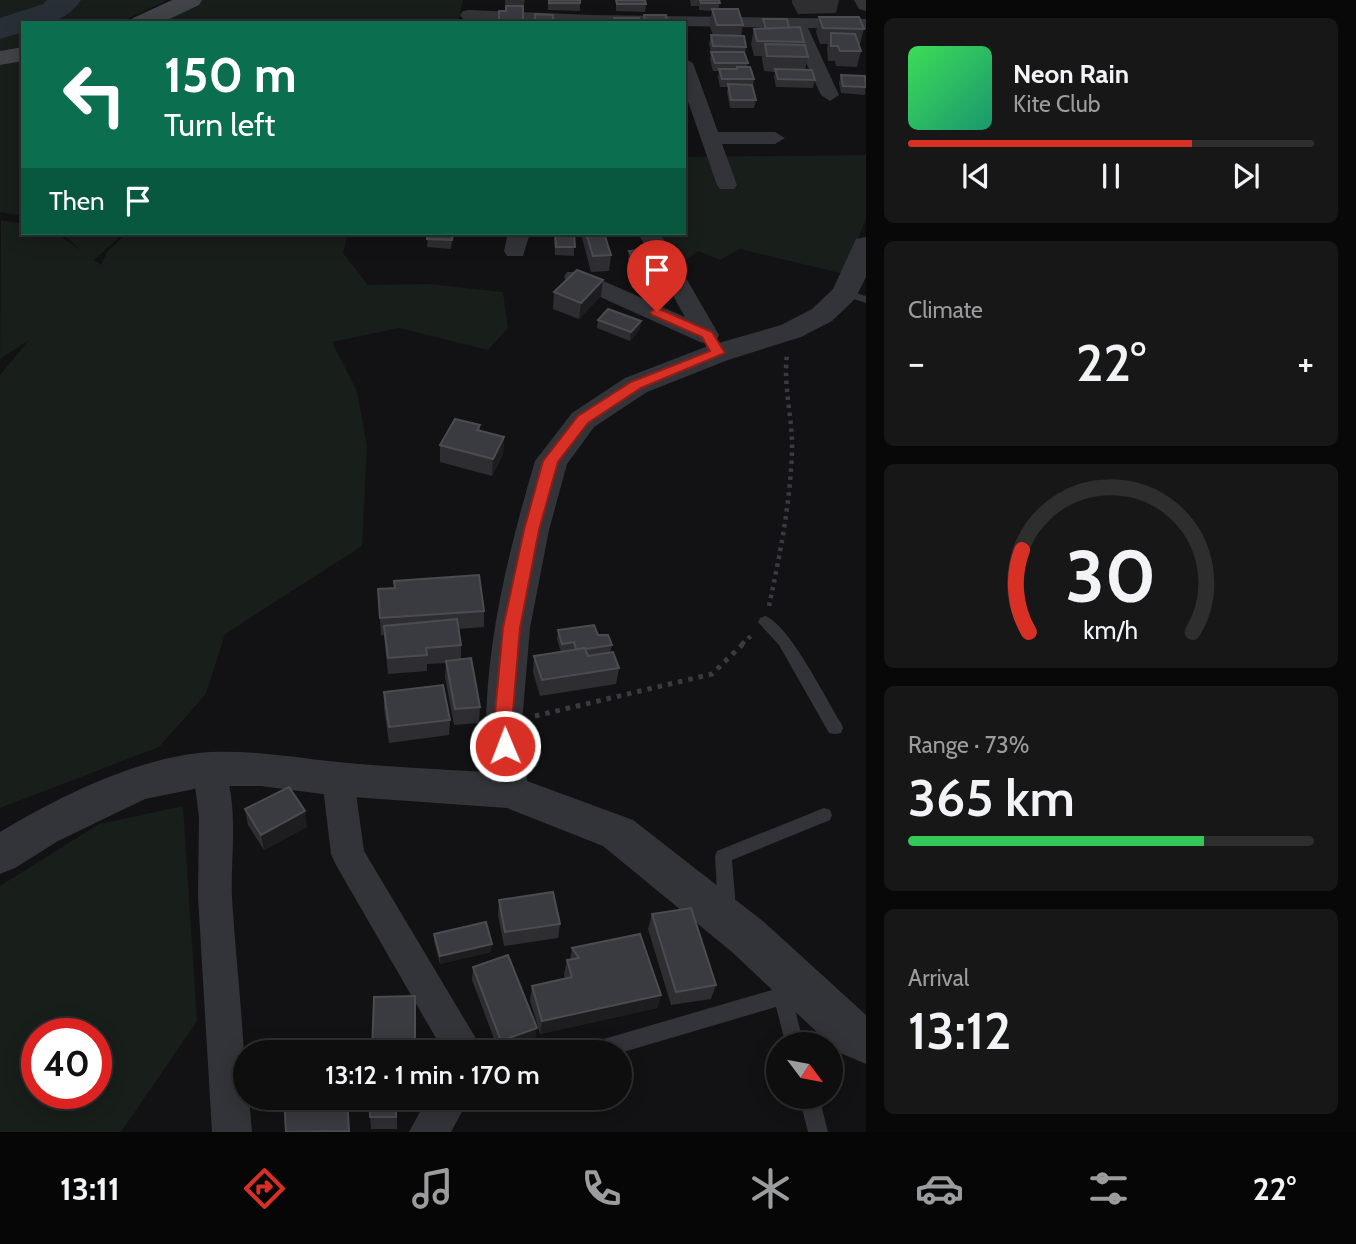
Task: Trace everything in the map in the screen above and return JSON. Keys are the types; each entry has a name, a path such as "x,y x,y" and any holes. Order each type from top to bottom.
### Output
{"main road":[{"path":"145,21 191,0"},
{"path":"0,58 21,54"}],"street":[{"path":"468,12 537,9 593,21 591,0"},
{"path":"864,0 866,5"},
{"path":"686,22 866,24"},
{"path":"796,22 830,95"},
{"path":"686,69 727,185"},
{"path":"710,138 775,138"},
{"path":"650,235 712,344"},
{"path":"508,791 503,723 512,628 532,530 551,461 583,419 636,385 712,344 791,331 856,296 866,245"},
{"path":"575,277 712,344"},
{"path":"209,769 216,818 215,896 232,1132"},
{"path":"0,855 43,828 139,783 209,769 261,769 338,779 508,791 618,833 727,921 778,979 855,1036 866,1041"},
{"path":"338,779 348,854 458,1040"},
{"path":"429,1132 443,1110"}],"lane":[{"path":"765,622 784,641 835,729"},
{"path":"727,921 723,856 824,815"},
{"path":"621,1040 778,979 792,1032"},
{"path":"812,1110 818,1132"}],"path":[{"path":"503,723 712,674 765,622 786,528 792,429 784,376 791,331"}],"shaded area":[{"path":"0,0 168,0 122,21 21,21 21,48 0,51"},
{"path":"202,0 463,0 458,21 158,21"},
{"path":"21,61 21,216 0,212 0,64"},
{"path":"866,155 866,219 844,274 740,249 720,260 698,251 684,262 675,262 655,235 686,235 686,157"},
{"path":"1,220 21,224 21,235 59,235 82,251 63,235 122,235 94,260 101,265 107,252 125,235 348,235 343,253 368,285 428,284 503,292 508,328 488,350 399,328 332,342 357,391 367,446 362,546 225,634 206,694 159,747 0,808 0,375 29,340 0,359"},
{"path":"183,806 197,1021 121,1132 0,1132 0,886 99,824"}],"building":[{"path":"549,0 580,0 580,3 549,3"},
{"path":"616,0 645,0 646,4 617,4"},
{"path":"700,0 719,0 720,3 701,3"},
{"path":"506,6 523,6 523,20 499,21 499,11 506,11"},
{"path":"712,9 738,9 743,25 717,25"},
{"path":"535,14 553,15 553,21 535,21"},
{"path":"644,15 666,15 668,21 646,21"},
{"path":"819,17 859,17 864,29 823,28"},
{"path":"614,18 639,18 640,21 615,21"},
{"path":"763,19 787,19 789,28 766,29"},
{"path":"800,27 804,42 757,41 754,29"},
{"path":"831,33 855,34 861,51 840,51 838,46 831,46"},
{"path":"711,35 744,36 746,47 713,46"},
{"path":"765,44 805,45 808,57 767,56"},
{"path":"711,52 744,52 748,63 715,63"},
{"path":"750,67 754,79 722,79 719,69"},
{"path":"775,69 812,70 815,80 778,79"},
{"path":"841,75 865,76 866,87 843,86"},
{"path":"728,84 752,85 756,100 731,100"},
{"path":"428,235 453,235 452,240 427,239"},
{"path":"555,235 574,235 575,247 556,247"},
{"path":"587,235 605,235 611,255 593,256"},
{"path":"653,248 665,271 641,274 629,251"},
{"path":"577,270 603,280 581,303 554,292"},
{"path":"608,309 641,321 631,332 598,320"},
{"path":"455,419 480,425 477,430 504,437 493,459 440,445"},
{"path":"479,575 484,611 380,618 378,589 395,588 394,581"},
{"path":"457,619 461,645 426,648 427,655 388,658 384,626"},
{"path":"594,625 598,635 608,635 612,645 576,649 574,642 562,644 558,630"},
{"path":"585,648 588,656 613,652 619,668 542,680 534,656"},
{"path":"471,658 480,707 455,709 446,661"},
{"path":"443,685 450,720 389,727 384,692"},
{"path":"289,787 305,811 261,835 245,809"},
{"path":"553,892 560,924 505,932 499,900"},
{"path":"691,908 716,985 676,992 652,914"},
{"path":"486,922 492,944 440,956 434,934"},
{"path":"640,934 661,995 542,1021 532,986 572,977 567,960 579,958 572,948"},
{"path":"508,955 537,1028 501,1040 473,967"},
{"path":"415,996 415,1040 372,1040 374,997"},
{"path":"285,1110 348,1110 349,1131 286,1132"},
{"path":"370,1110 396,1110 396,1117 370,1117"}],"waterway":[{"path":"24,21 54,11 65,0"},
{"path":"0,29 21,22"}],"route":[{"path":"505,746 503,723 512,628 532,530 551,461 583,419 636,385 718,353 707,335 657,312"}]}
